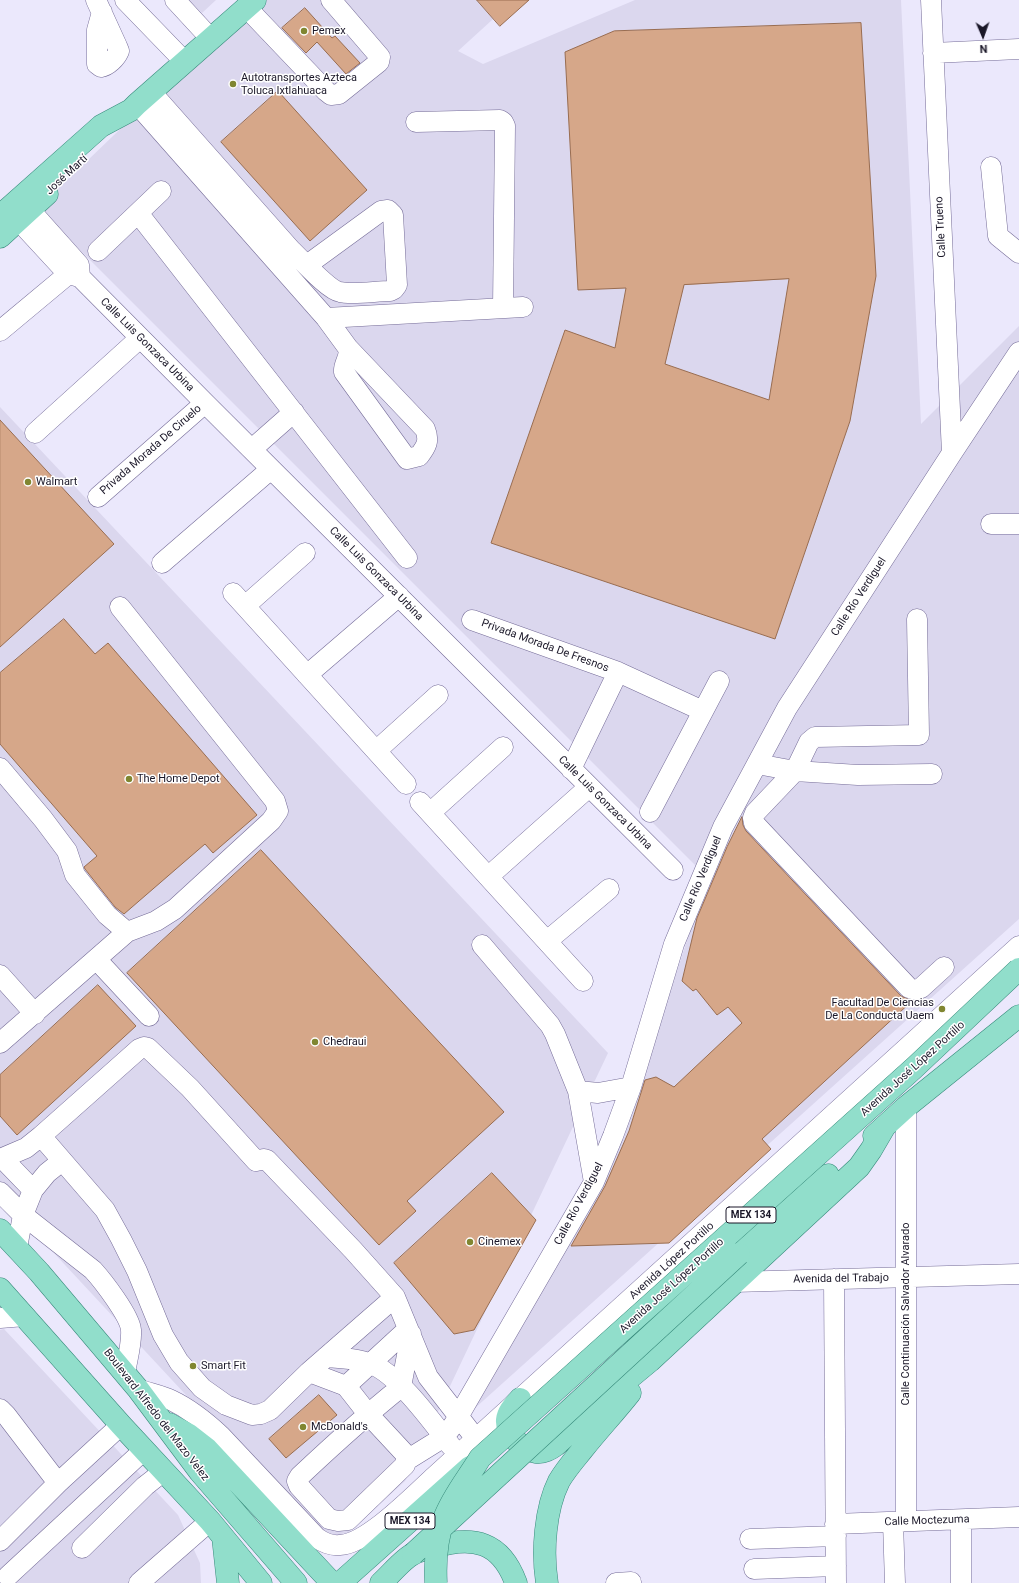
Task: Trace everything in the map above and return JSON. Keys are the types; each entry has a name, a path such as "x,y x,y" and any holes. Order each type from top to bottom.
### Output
{"main road":[{"name":"José Martí","path":"0,237 15,211 111,136 139,102 250,4"},
{"name":"Avenida José López Portillo","path":"340,1583 478,1449 908,1074 1019,969"},
{"name":"Avenida José López Portillo","path":"382,1583 739,1254 906,1107 1019,1016"},
{"path":"520,1399 510,1410 507,1420 509,1430 516,1441 525,1448 536,1452 547,1451 556,1445 621,1385 650,1361 859,1167 885,1126"},
{"name":"Boulevard Alfredo del Mazo Velez","path":"0,1230 132,1381 200,1472 296,1583"},
{"path":"0,1289 216,1529 258,1581"},
{"path":"548,1583 544,1552 553,1497 559,1481 570,1464 629,1394 650,1361"},
{"path":"160,1419 189,1435 207,1449 332,1583"},
{"path":"436,1583 435,1562 438,1538 443,1520 478,1449"},
{"path":"216,1529 228,1583"},
{"path":"413,1554 452,1542 478,1543 486,1545 494,1549 509,1566 516,1583"}],"street":[{"path":"125,0 185,62"},
{"path":"175,0 211,39"},
{"path":"250,4 326,91 331,94 339,94 379,62 380,57 331,0"},
{"name":"Calle Trueno","path":"931,0 952,453"},
{"path":"933,53 1019,49"},
{"path":"139,102 281,238 307,265 334,290 339,292 394,289 397,285 393,215 388,210 381,211 307,265"},
{"path":"139,102 266,252 326,318 348,348 425,429 428,436 428,443 419,456 407,459 344,372 350,351 348,348"},
{"path":"416,122 500,120 503,122 503,308"},
{"path":"991,167 998,236 1019,253"},
{"path":"98,251 161,191"},
{"name":"Calle Luis Gonzaca Urbina","path":"15,211 252,449 271,470 673,870"},
{"path":"138,214 407,558"},
{"path":"266,252 281,238"},
{"path":"0,331 76,272"},
{"path":"326,318 523,307"},
{"path":"35,433 140,338"},
{"name":"Calle Río Verdiguel","path":"444,1436 454,1424 594,1182 631,1087 674,944 723,827 787,708 1019,352"},
{"name":"Privada Morada De Ciruelo","path":"98,497 205,403"},
{"path":"252,449 294,412"},
{"path":"162,563 271,470"},
{"path":"991,524 1019,524"},
{"path":"305,553 239,600 406,784"},
{"path":"307,675 399,596"},
{"path":"0,1043 127,932 156,920 175,909 271,821 278,811 275,801 120,608"},
{"path":"918,619 919,735 816,737 809,742 795,770 755,813 754,823 909,988 916,990 921,988 944,967"},
{"name":"Privada Morada De Fresnos","path":"472,620 618,672 703,711"},
{"name":"Privada Morada De Fresnos","path":"571,769 618,672"},
{"path":"650,812 719,681"},
{"path":"376,751 438,695"},
{"path":"503,748 425,807 583,981"},
{"path":"757,764 795,770 858,775 932,774"},
{"path":"0,768 43,819 66,851 75,875 107,915 127,932"},
{"path":"489,876 589,787"},
{"path":"547,941 609,889"},
{"path":"482,945 556,1034 578,1091 594,1182"},
{"name":"Avenida López Portillo","path":"132,1381 170,1399 205,1421 317,1538 331,1545 340,1545 357,1541 372,1531 396,1511 458,1455 478,1449 520,1399 1019,946"},
{"path":"96,959 149,1016"},
{"path":"0,975 35,1014"},
{"path":"33,1190 1,1158 26,1148 139,1049 144,1047 148,1048 190,1088 256,1161 264,1159 267,1160 395,1297 428,1377 458,1416 478,1449"},
{"path":"578,1091 598,1093 631,1087"},
{"name":"Calle Continuación Salvador Alvarado","path":"895,1583 899,1521 906,1278 906,1107"},
{"path":"41,1136 105,1210 137,1271 163,1335 179,1362 202,1388 226,1405 252,1415 261,1414 270,1410 309,1372 395,1297"},
{"path":"17,1248 24,1215 33,1190 47,1173 62,1161"},
{"path":"0,1192 24,1215 93,1270 128,1318 131,1332 132,1381"},
{"name":"Avenida del Trabajo","path":"734,1282 1019,1274"},
{"path":"754,1569 836,1574 834,1280"},
{"path":"0,1318 25,1316"},
{"path":"346,1386 370,1363 410,1332"},
{"path":"410,1332 401,1387 353,1427 300,1476 298,1481 299,1486 329,1519 338,1522 348,1520 405,1465 407,1460 444,1436"},
{"path":"326,1357 349,1358 370,1363 389,1374 430,1417 458,1455"},
{"path":"309,1372 346,1386 368,1414 407,1456 407,1460"},
{"path":"3,1412 58,1483"},
{"path":"0,1541 58,1483 121,1425"},
{"path":"8,1576 144,1450"},
{"path":"82,1548 145,1486 164,1471"},
{"name":"Calle Moctezuma","path":"750,1539 836,1530 899,1521 1019,1517"},
{"path":"961,1520 961,1583"},
{"path":"140,1582 216,1529"}],"shaded area":[{"path":"189,0 216,0 202,13"},
{"path":"258,0 514,0 458,51 483,64 635,0 901,0 921,424 1019,326 1019,919 474,1409 614,1159 708,878 38,208 214,39"},
{"path":"0,407 608,1053 405,1481 330,1550 0,1195"},
{"path":"4,1329 178,1515 200,1563 201,1583 0,1583 0,1330"}],"building":[{"path":"477,0 529,0 500,26"},
{"path":"305,8 332,38 335,36 360,63 346,74 317,42 306,53 282,28"},
{"path":"861,23 876,276 850,421 775,639 491,543 565,330 615,348 626,288 578,290 565,52 614,31","holes":["789,279 769,400 665,364 684,285"]},
{"path":"278,91 367,190 310,241 221,142"},
{"name":"Walmart","path":"0,420 114,544 0,647"},
{"name":"The Home Depot","path":"64,619 95,654 108,643 257,815 213,853 205,844 124,914 115,907 84,867 97,856 0,744 0,673"},
{"path":"742,817 743,825 746,831 901,996 912,1001 762,1139 771,1149 669,1243 571,1246 605,1186 629,1131 645,1080 656,1077 674,1087 742,1023 728,1007 717,1015 696,989 693,991 682,981 697,918 727,847"},
{"name":"Chedraui","path":"261,850 504,1112 407,1201 416,1211 379,1245 127,973"},
{"path":"98,985 136,1026 17,1135 0,1116 0,1075"},
{"name":"Cinemex","path":"492,1173 536,1220 474,1330 454,1334 394,1263"},
{"name":"McDonald's","path":"319,1395 337,1415 286,1458 269,1439"}],"place":[{"name":"Pemex","path":"304,31"},
{"name":"Autotransportes Azteca Toluca Ixtlahuaca","path":"233,84"},
{"name":"Walmart","path":"28,482"},
{"name":"The Home Depot","path":"129,779"},
{"name":"Facultad De Ciencias De La Conducta Uaem","path":"942,1009"},
{"name":"Chedraui","path":"315,1042"},
{"name":"Cinemex","path":"470,1242"},
{"name":"Smart Fit","path":"193,1366"},
{"name":"McDonald's","path":"303,1427"}]}
